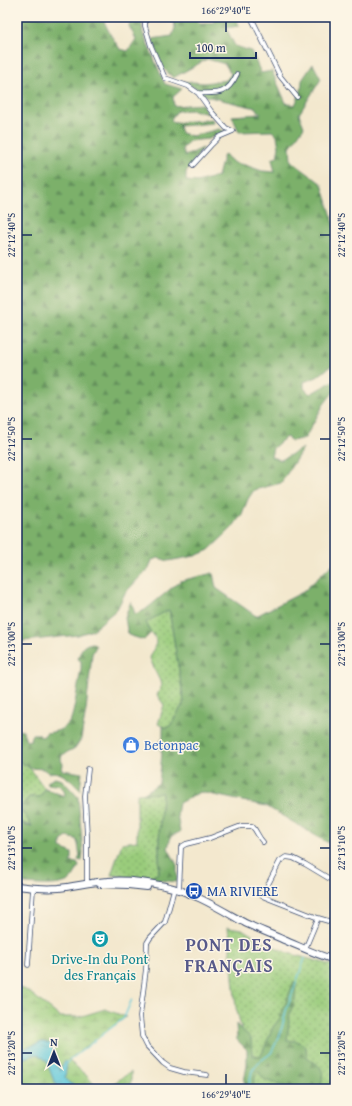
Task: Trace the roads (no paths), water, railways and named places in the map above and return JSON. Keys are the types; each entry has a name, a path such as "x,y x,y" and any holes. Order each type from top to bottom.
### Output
{"main road":[{"path":"17,886 33,889 59,888 96,882 122,880 150,883 176,890 247,924 335,960"}],"street":[{"path":"145,17 145,26 151,46 165,78 188,86 198,93 226,128 233,131 219,137 193,165"},
{"path":"251,17 280,76 297,97"},
{"path":"198,93 212,94 221,92 230,87 237,74"},
{"path":"87,884 85,796 88,769"},
{"path":"207,1075 184,1072 170,1068 163,1064 147,1046 142,1036 140,1016 146,969 147,943 165,922 176,890 181,848 186,844 210,838 241,826 252,826 263,842"},
{"path":"335,882 306,864 293,858 286,857 280,861 262,896 318,918 335,923"},
{"path":"28,965 33,889"},
{"path":"305,949 318,918"}],"water":[{"path":"42,1042 53,1044 52,1048 60,1071 65,1061 67,1063 65,1077 70,1084 73,1084 73,1089 60,1089 54,1081 46,1060 38,1054 17,1060 17,1051"}],"waterway":[{"path":"248,1089 252,1071 258,1063 271,1053 280,1035 286,1011 305,958"},
{"path":"66,1063 124,1018 132,999"}],"place":[{"name":"Betonpac","path":"131,745"},
{"name":"MA RIVIERE","path":"194,891"},
{"name":"Drive-In du Pont des Français","path":"100,939"}],"district":[{"name":"PONT DES FRANÇAIS","path":"229,955"}]}
